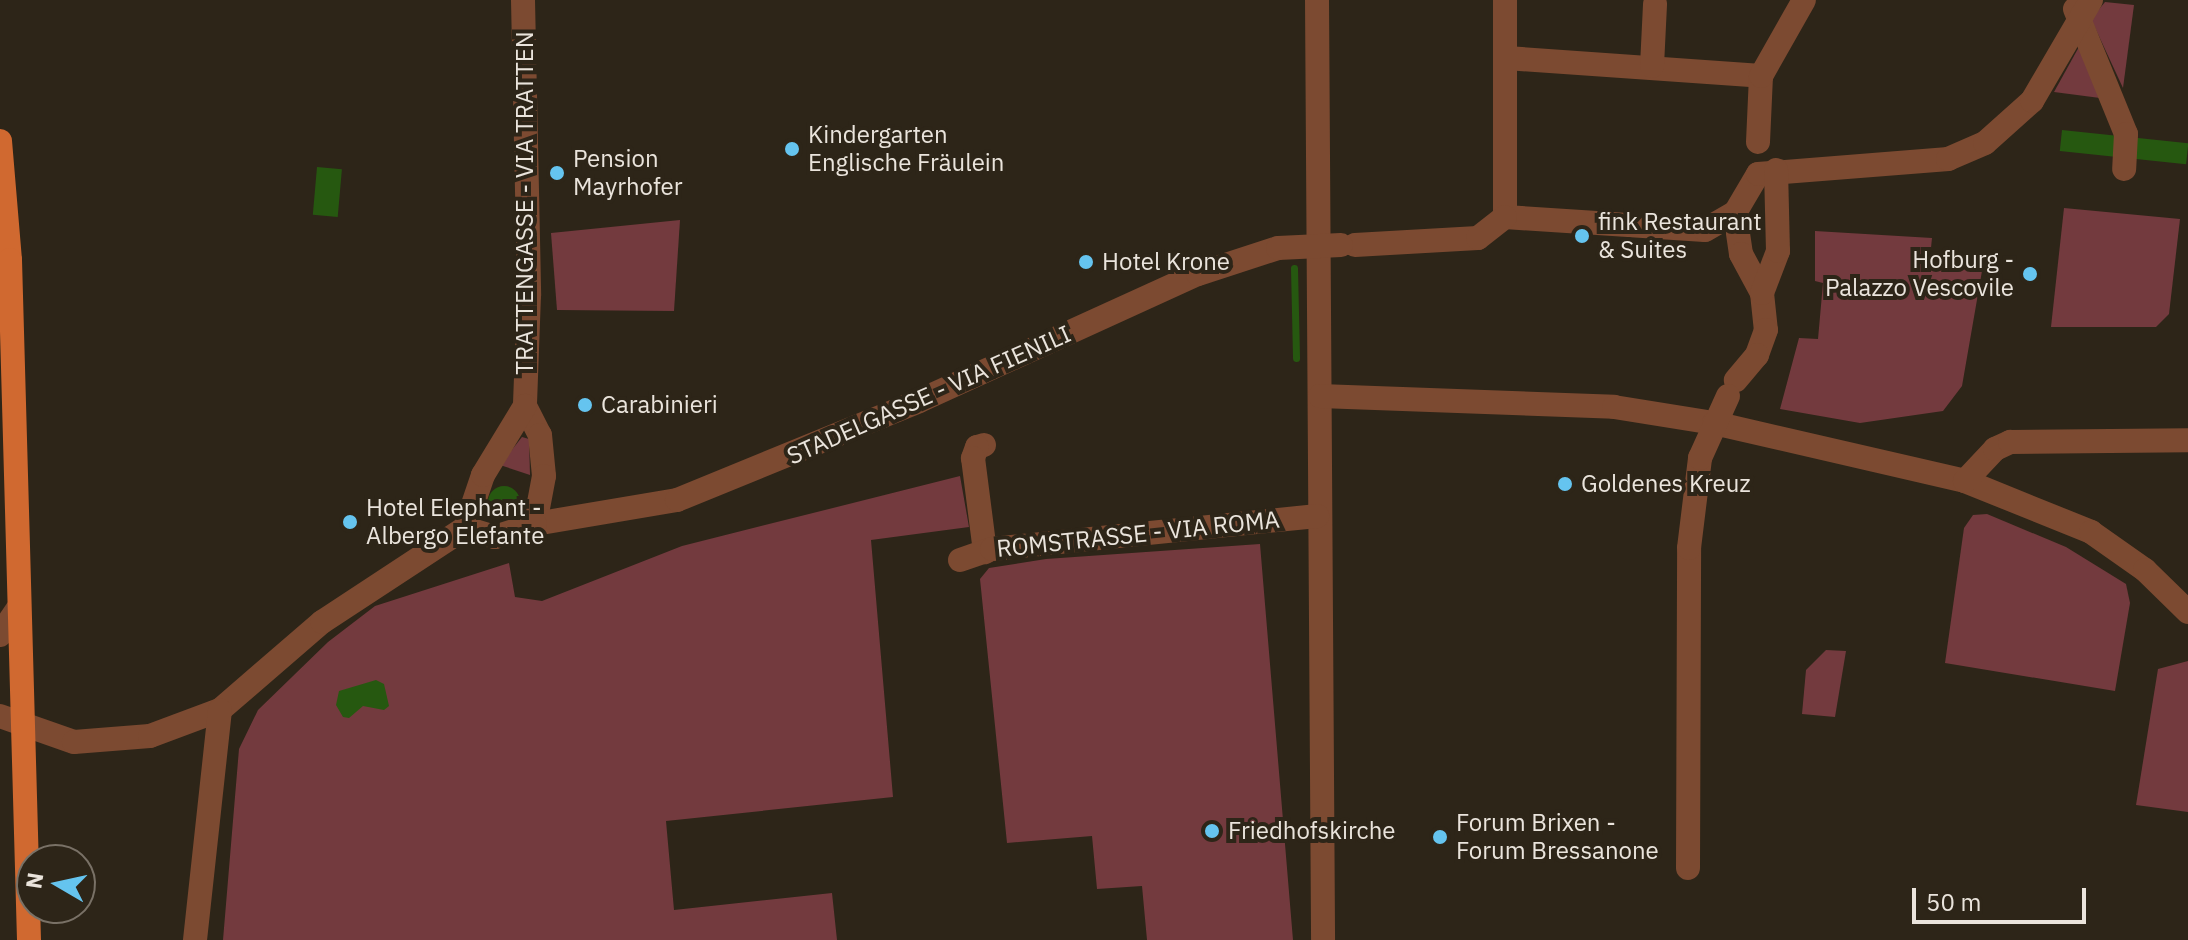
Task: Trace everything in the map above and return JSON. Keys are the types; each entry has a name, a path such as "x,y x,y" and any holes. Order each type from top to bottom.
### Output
{"main road":[{"path":"0,141 10,260 17,610 10,718 29,940"}],"street":[{"name":"TRATTENGASSE - VIA TRATTEN","path":"465,528 483,475 525,406 529,295 523,0"},
{"path":"1317,0 1320,396 1317,516 1323,940"},
{"path":"1505,0 1505,217 1705,230 1735,213 1762,161"},
{"path":"1762,293 1778,251 1762,161 1761,76 1804,0"},
{"path":"1652,66 1655,4"},
{"path":"1762,161 1948,159 1985,143 2032,101 2081,6"},
{"path":"2081,6 2125,154"},
{"path":"1506,58 1761,76"},
{"path":"1688,868 1689,548 1700,458 1732,388 1757,355 1766,330 1762,293 1741,254 1735,213"},
{"name":"STADELGASSE - VIA FIENILI","path":"465,528 495,537 535,524 677,500 919,401 1198,274 1278,248 1478,238 1505,217"},
{"path":"1320,396 1614,407 1714,423 1965,481 2091,532 2145,570 2188,612"},
{"name":"TRATTENGASSE - VIA TRATTEN","path":"525,406 540,435 544,476 535,524"},
{"path":"1965,481 1995,449 2010,442 2188,440"},
{"path":"984,445 977,447 973,458 985,552"},
{"name":"ROMSTRASSE - VIA ROMA","path":"960,560 985,552 1317,516"},
{"path":"10,718 45,735 74,742 150,736 220,710 322,622 465,528"},
{"path":"0,635 17,610"},
{"path":"195,940 220,710"}],"shaded area":[{"path":"2105,2 2134,5 2123,88 2091,19"},
{"path":"2080,45 2100,98 2054,92"},
{"path":"2062,130 2188,143 2186,164 2060,151"},
{"path":"317,167 342,169 338,217 313,215"},
{"path":"2064,208 2180,219 2169,314 2156,327 2051,327"},
{"path":"680,220 674,311 557,310 551,233"},
{"path":"1815,231 1932,238 1930,258 1977,264 1982,271 1962,386 1943,411 1860,423 1780,409 1799,338 1818,339 1823,283 1815,281"},
{"path":"522,437 529,439 530,475 500,465"},
{"path":"960,476 969,527 871,540 893,797 666,821 674,910 832,893 837,940 223,940 239,749 258,710 328,642 375,606 509,563 515,597 542,601 682,546"},
{"path":"504,486 515,491 520,502 515,513 504,518 493,513 488,502 493,491"},
{"path":"1987,514 2066,547 2126,584 2130,603 2115,691 1945,663 1964,528 1973,515"},
{"path":"1260,544 1293,940 1147,940 1142,886 1097,889 1092,836 1007,843 980,579 989,568 1046,559"},
{"path":"1826,650 1846,651 1835,717 1802,714 1806,670"},
{"path":"2188,661 2188,812 2136,805 2158,669"},
{"path":"376,680 384,684 389,706 384,710 363,706 349,718 343,717 336,705 339,691"}],"waterway":[{"path":"1294,268 1296,358"}],"place":[{"name":"Kindergarten Englische Fräulein","path":"792,149"},
{"name":"Pension Mayrhofer","path":"557,173"},
{"name":"fink Restaurant & Suites","path":"1582,236"},
{"name":"Hotel Krone","path":"1086,262"},
{"name":"Hofburg - Palazzo Vescovile","path":"2030,274"},
{"name":"Carabinieri","path":"585,405"},
{"name":"Goldenes Kreuz","path":"1565,484"},
{"name":"Hotel Elephant - Albergo Elefante","path":"350,522"},
{"name":"Friedhofskirche","path":"1212,831"},
{"name":"Forum Brixen - Forum Bressanone","path":"1440,837"}]}
